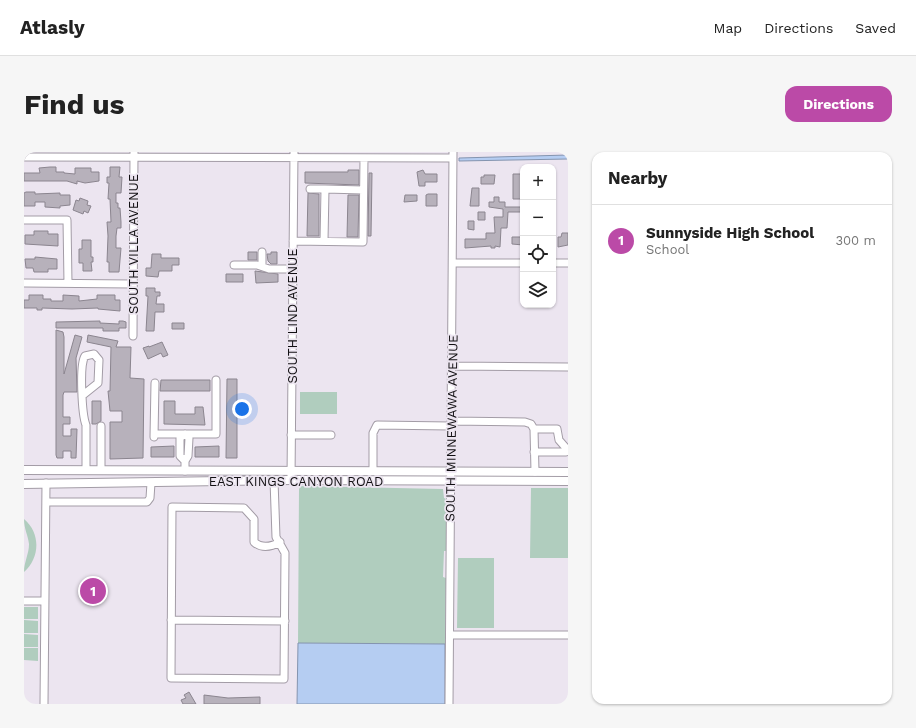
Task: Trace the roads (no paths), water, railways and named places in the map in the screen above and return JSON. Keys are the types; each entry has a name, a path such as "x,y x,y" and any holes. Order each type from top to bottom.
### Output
{"main road":[{"name":"EAST KINGS CANYON ROAD","path":"24,470 568,472"},
{"name":"EAST KINGS CANYON ROAD","path":"24,484 274,480 568,481"}],"street":[{"path":"24,157 54,155 294,155 364,158 453,155"},
{"name":"SOUTH VILLA AVENUE","path":"133,336 132,284 134,155"},
{"name":"SOUTH LIND AVENUE","path":"291,480 294,155"},
{"name":"SOUTH MINNEWAWA AVENUE","path":"449,704 453,155"},
{"path":"293,241 363,242 364,158"},
{"path":"310,189 363,190"},
{"path":"324,241 325,189"},
{"path":"24,220 67,220 68,283"},
{"path":"262,252 262,266"},
{"path":"453,262 520,263"},
{"path":"556,263 568,263"},
{"path":"234,265 262,266 269,270 293,269"},
{"path":"24,283 132,284"},
{"path":"83,396 98,383 98,360 94,354 85,356 82,360 81,388 83,396 83,419 86,425 86,470"},
{"path":"452,366 568,367"},
{"path":"155,383 154,436 216,434 216,380"},
{"path":"373,471 373,433 377,425 525,422 531,424 534,429 534,472"},
{"path":"101,426 101,470"},
{"path":"534,429 557,429 559,440 566,448 566,452 534,452"},
{"path":"185,434 189,438 188,456 185,461 185,471"},
{"path":"291,435 331,435"},
{"path":"274,480 276,537 280,542 285,553 284,679 171,678 172,507 244,508 254,519 254,542 258,546 272,547 280,542"},
{"path":"44,704 46,483"},
{"path":"46,502 147,502 150,498 151,483"},
{"path":"24,601 45,601"},
{"path":"171,620 285,621"},
{"path":"450,634 568,635"}],"water":[{"path":"568,155 568,159 459,161 459,158"},
{"path":"298,643 445,644 445,704 297,704"}],"place":[{"name":"Sunnyside High School","path":"93,591"}]}
